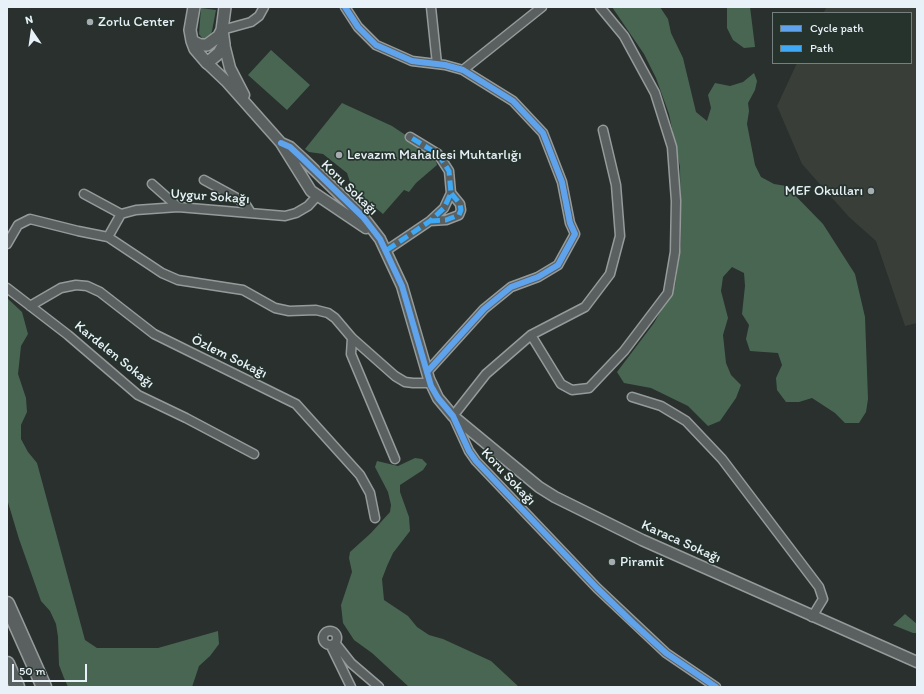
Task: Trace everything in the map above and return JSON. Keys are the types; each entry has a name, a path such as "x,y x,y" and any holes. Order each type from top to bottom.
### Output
{"highway":[{"path":"7,604 44,687"},
{"path":"7,664 17,687"}],"main road":[{"path":"194,7 190,30 192,41 195,49 207,63 220,53 224,44 222,30 225,7"},
{"path":"192,41 200,45 207,45 215,40 222,30"}],"street":[{"path":"222,30 251,22 259,16 264,7"},
{"path":"345,7 358,27 376,45 412,61 437,64 463,70 513,100 543,133 562,182 570,223 575,234 558,265 538,277 512,287 484,309 427,372"},
{"path":"431,7 437,64"},
{"path":"463,70 542,7"},
{"path":"531,335 561,384 572,390 589,388 624,352 668,293 675,252 676,201 672,147 655,93 624,36 600,7"},
{"name":"Koru Sokağı","path":"224,44 230,68 250,107"},
{"name":"Koru Sokağı","path":"207,63 226,81 281,143 307,184 319,196 356,219 380,239"},
{"path":"453,416 486,374 531,335 585,308 610,274 620,236 616,185 604,130"},
{"path":"387,250 430,221 444,208 451,193 450,170 438,154 410,137"},
{"name":"Koru Sokağı","path":"281,143 290,147 363,216 387,250 402,286 430,382 438,398 453,416 469,451 476,461 597,588 666,652 716,687"},
{"path":"307,184 319,174"},
{"path":"204,180 237,198 246,205 251,213"},
{"path":"152,184 178,207"},
{"path":"319,196 331,187"},
{"path":"430,221 446,220 459,215 461,210 460,204 451,193"},
{"path":"84,194 121,214 108,237"},
{"name":"Uygur Sokağı","path":"121,214 136,210 178,207 285,216 296,213 308,206 319,196"},
{"path":"7,244 18,225 30,219 108,237 162,273 178,280 243,290 275,308 289,312 316,310 328,313 335,318 352,338 396,376 405,382 430,382"},
{"name":"Özlem Sokağı","path":"30,306 61,288 76,285 87,286 100,292 154,334 296,404 360,475 370,493 375,518"},
{"name":"Kardelen Sokağı","path":"7,288 68,335 138,395 186,418 254,454"},
{"path":"352,338 351,354 395,459"},
{"path":"632,397 661,406 686,421 722,459 819,587 823,599 812,617"},
{"name":"Karaca Sokağı","path":"453,416 539,487 555,497 642,540 812,617 917,662"},
{"path":"351,687 333,645 379,687"}],"shaded area":[{"name":"MEF Okulları","path":"827,7 917,7 917,323 905,326 876,241 849,217 802,164 777,106 797,64 912,64 912,12 824,12"}],"green space":[{"path":"612,7 660,7 668,19 671,33 683,58 696,112 707,121 711,108 708,95 715,83 730,86 743,82 754,73 757,81 755,90 748,103 749,111 747,124 755,165 761,177 774,184 786,186 823,224 855,274 865,317 868,399 866,412 859,423 845,423 835,413 812,398 799,402 786,402 777,390 776,378 782,365 778,353 750,351 746,339 749,325 742,314 745,286 744,273 732,267 723,277 721,291 728,318 723,335 726,363 731,375 741,385 736,398 720,421 708,426 688,406 651,388 624,383 617,372 654,323 675,286 681,244 680,167 669,114 656,78 644,54"},
{"path":"727,7 750,7 755,47 744,48 733,40 727,28"},
{"path":"201,8 216,10 210,37 206,39 202,38 199,34"},
{"path":"271,50 310,85 287,110 248,75"},
{"path":"342,103 392,126 434,154 437,165 416,183 409,192 404,190 383,214 352,188 347,173 323,154 309,152 305,149"},
{"path":"7,298 22,312 28,334 21,346 18,374 26,398 27,412 21,425 21,439 28,452 37,463 85,640 97,648 158,648 218,631 219,644 210,656 199,666 192,687 68,687 59,665 56,624 50,611 41,601 19,539 7,499"},
{"path":"415,458 422,459 427,464 423,470 400,485 400,492 409,517 410,531 393,553 382,579 384,600 408,616 417,627 429,635 443,639 491,661 519,687 409,687 372,653 354,640 343,623 341,605 352,572 349,558 350,552 371,533 390,512 391,505 388,492 375,467 377,461 398,466"},
{"path":"905,614 917,624 917,633 913,633 893,625"}],"marked path":[{"path":"387,250 430,221 444,208 451,193 449,171 438,154 410,137"},
{"path":"430,221 446,220 459,215 461,210 460,204 451,193"}],"cycle path":[{"path":"345,7 358,27 376,45 412,61 445,65 463,70 513,101 543,133 562,182 570,223 575,234 558,265 538,277 511,287 484,309 427,372"},
{"path":"281,143 290,147 363,217 380,239 402,286 431,386 438,398 453,416 469,451 476,461 597,588 633,623 666,653 716,687"}],"place":[{"name":"Zorlu Center","path":"90,22"},
{"name":"Levazım Mahallesi Muhtarlığı","path":"339,155"},
{"name":"MEF Okulları","path":"871,191"},
{"name":"Piramit","path":"612,562"}]}
